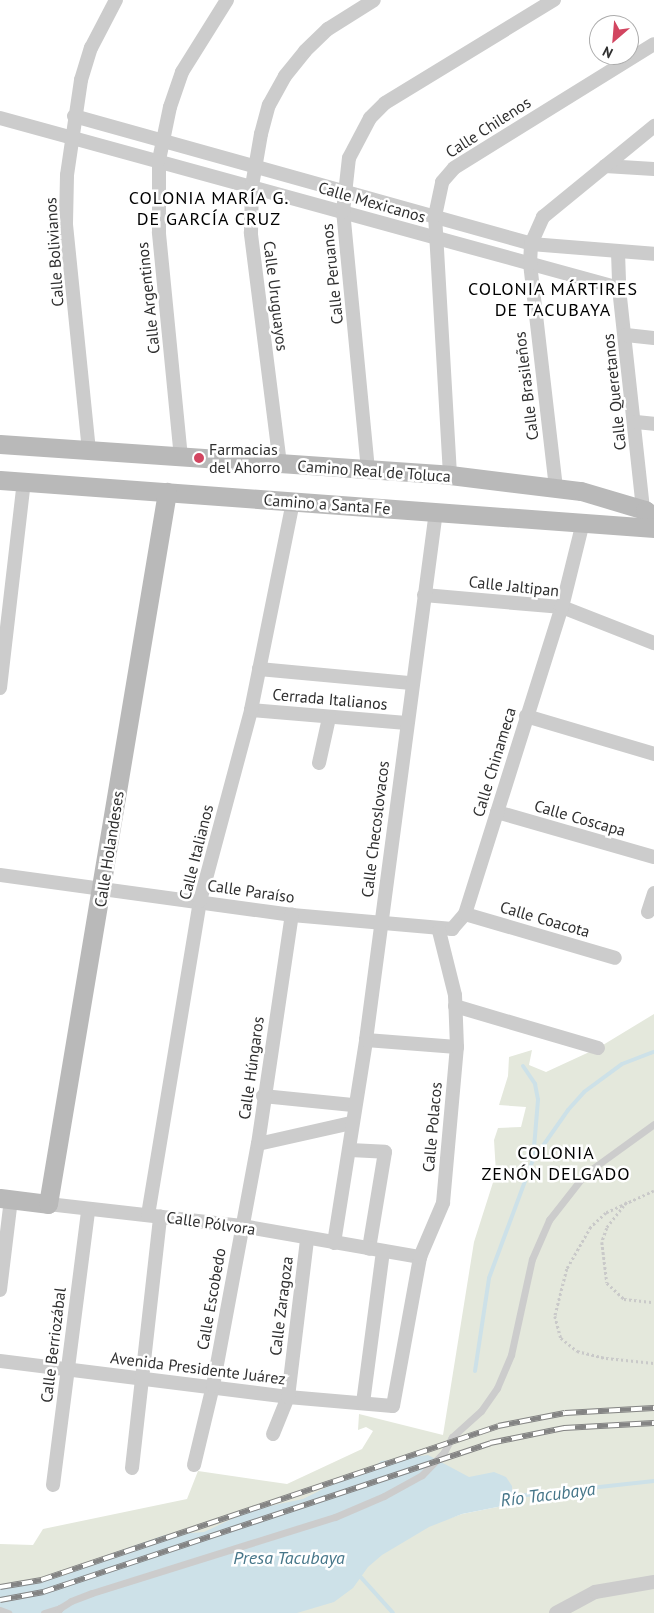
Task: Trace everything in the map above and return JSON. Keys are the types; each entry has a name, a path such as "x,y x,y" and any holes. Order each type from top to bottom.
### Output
{"main road":[{"name":"Camino Real de Toluca","path":"0,444 181,458 450,475 556,488 600,496 649,521"},
{"name":"Camino a Santa Fe","path":"0,480 583,522 649,521"},
{"name":"Calle Holandeses","path":"48,1204 103,888 167,492"},
{"name":"Calle Pólvora","path":"5,1199 48,1204"}],"street":[{"name":"Calle Bolivianos","path":"89,451 66,223 71,136 74,116 91,48 116,0"},
{"name":"Calle Argentinos","path":"181,458 159,232 159,160 162,141 182,72 227,0"},
{"name":"Calle Uruguayos","path":"280,464 250,233 255,165 269,105 285,76 305,51 328,29 374,0"},
{"name":"Calle Peruanos","path":"368,470 343,212 349,158 358,137 370,118 385,103 554,0"},
{"name":"Calle Chilenos","path":"450,475 437,238 434,216 442,182 454,168 654,44"},
{"path":"74,116 255,165 531,244 654,254"},
{"name":"Calle Mexicanos","path":"0,118 159,160 619,288"},
{"name":"Calle Brasileños","path":"556,488 530,264 531,244 543,218 654,126"},
{"path":"605,166 654,169"},
{"name":"Calle Queretanos","path":"618,252 619,288 649,521"},
{"path":"626,335 654,338"},
{"path":"636,422 654,424"},
{"path":"0,688 24,482"},
{"name":"Calle Italianos","path":"132,1468 142,1380 154,1216 200,901 251,710 293,501"},
{"name":"Calle Checoslovacos","path":"334,1244 350,1150 353,1106 366,1040 411,683 436,511"},
{"name":"Calle Chinameca","path":"439,931 452,930 465,914 562,607 583,522"},
{"name":"Calle Jaltipan","path":"424,596 562,607 654,644"},
{"path":"259,669 411,683"},
{"name":"Cerrada Italianos","path":"251,710 406,723"},
{"path":"526,716 654,754"},
{"path":"319,762 329,718"},
{"name":"Calle Coscapa","path":"497,812 654,857"},
{"name":"Calle Paraíso","path":"0,875 292,915 439,931"},
{"path":"648,912 654,893"},
{"name":"Calle Coacota","path":"465,914 615,958"},
{"name":"Calle Húngaros","path":"242,1226 258,1144 263,1096 292,915"},
{"path":"439,931 455,1001 598,1048"},
{"name":"Calle Polacos","path":"393,1406 420,1256 443,1203 457,1047 455,1001"},
{"path":"366,1040 457,1047"},
{"path":"263,1096 353,1106"},
{"path":"258,1144 351,1123"},
{"path":"350,1150 384,1152 363,1403"},
{"path":"0,1290 5,1199"},
{"name":"Calle Pólvora","path":"48,1204 242,1226 334,1244 420,1256"},
{"name":"Calle Berriozábal","path":"53,1485 88,1210"},
{"name":"Calle Escobedo","path":"194,1465 213,1386 242,1226"},
{"name":"Calle Zaragoza","path":"273,1434 288,1397 307,1239"},
{"name":"Avenida Presidente Juárez","path":"0,1361 142,1380 213,1386 288,1397 393,1406"},
{"path":"556,1613 595,1592 654,1582"}],"lane":[{"path":"44,1613 58,1610 92,1592 194,1563 240,1545 334,1517 384,1496 422,1475 444,1452 452,1438 481,1411 497,1388 511,1355 532,1259 550,1220 584,1174 654,1124"},
{"path":"0,1610 8,1613"}],"path":[{"path":"654,1191 628,1201 598,1220 579,1245 561,1284 555,1324 561,1338 577,1351 606,1358 654,1362"},
{"path":"628,1201 611,1222 602,1242 607,1283 624,1299 654,1302"}],"shaded area":[{"path":"654,1014 654,1613 0,1613 0,1544 33,1545 43,1529 187,1499 198,1471 287,1484 362,1449 373,1431 366,1427 358,1430 359,1414 443,1435 474,1242 496,1173 494,1140 498,1128 521,1127 526,1107 499,1105 508,1076 509,1057 532,1050 529,1065 546,1072 598,1048","holes":["512,1487 513,1504 462,1514 439,1522"]}],"water":[{"name":"Presa Tacubaya","path":"428,1455 469,1477 494,1472 506,1477 512,1486 513,1504 462,1514 429,1527 382,1555 368,1567 353,1588 334,1602 297,1613 0,1613 0,1585 39,1582 68,1574 108,1555 165,1535 204,1532 251,1510 303,1499 341,1480 367,1473 381,1461"}],"waterway":[{"path":"475,1371 489,1278 533,1160 568,1110 584,1092 622,1064 654,1052"},
{"path":"523,1066 535,1084 538,1100 533,1160"},
{"name":"Río Tacubaya","path":"508,1497 654,1481"},
{"path":"358,1574 393,1613"}],"railway":[{"path":"0,1587 41,1580 498,1426 565,1413 654,1408"},
{"path":"0,1600 43,1592 490,1443 564,1428 654,1423"}],"place":[{"name":"Farmacias del Ahorro","path":"199,458"}],"district":[{"name":"COLONIA MARÍA G. DE GARCÍA CRUZ","path":"209,209"},
{"name":"COLONIA MÁRTIRES DE TACUBAYA","path":"553,300"},
{"name":"COLONIA ZENÓN DELGADO","path":"556,1164"}]}
